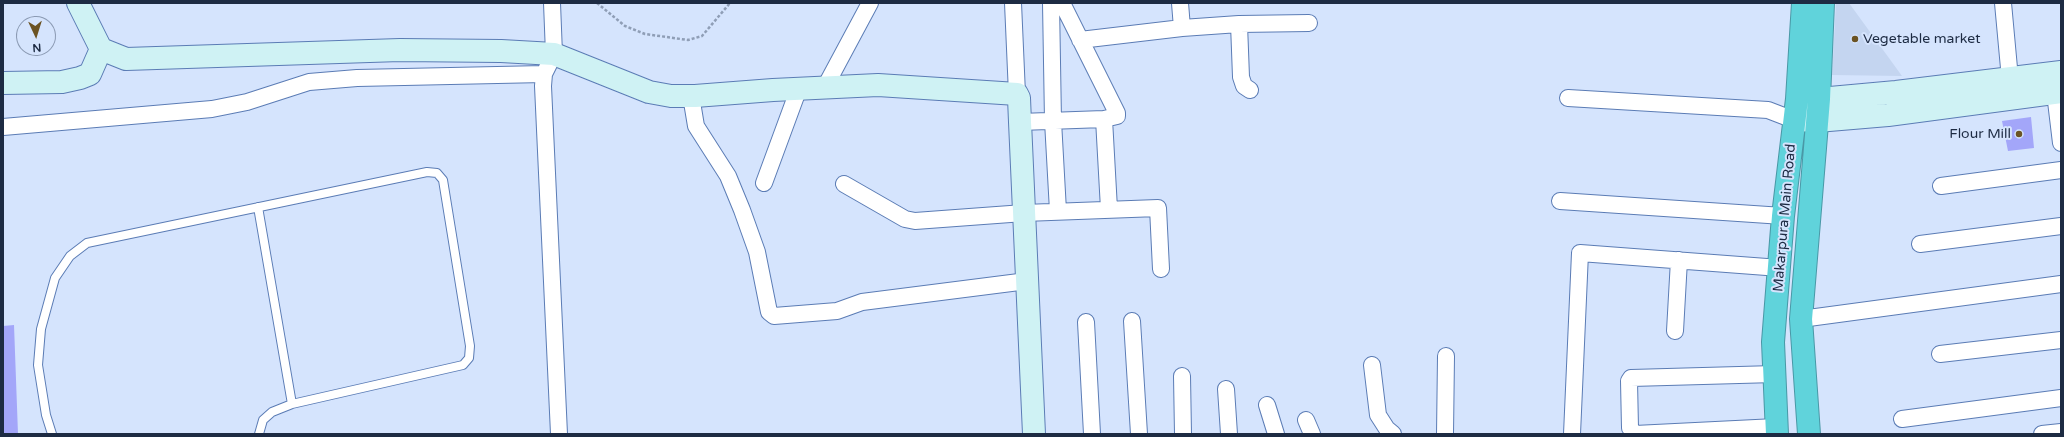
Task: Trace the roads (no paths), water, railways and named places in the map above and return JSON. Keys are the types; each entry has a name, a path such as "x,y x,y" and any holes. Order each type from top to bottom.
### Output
{"highway":[{"name":"Makarpura Main Road","path":"1777,430 1774,342 1783,216 1797,99 1803,3"},
{"name":"Makarpura Main Road","path":"1809,434 1801,319 1819,99 1822,3"}],"street":[{"path":"78,3 101,49 126,59"},
{"path":"552,3 554,54 544,74 559,434"},
{"path":"825,87 870,3"},
{"path":"1013,3 1017,94 1019,98 1034,434"},
{"path":"1050,3 1053,121 1058,211"},
{"path":"1020,122 1104,120 1117,116 1117,113 1062,3"},
{"path":"1180,3 1182,28"},
{"path":"2003,3 2010,79"},
{"path":"1080,40 1182,28 1239,24 1309,23"},
{"path":"1239,24 1241,77 1244,86 1250,90"},
{"path":"90,74 101,49"},
{"path":"3,83 62,82 80,78 126,59 400,50 501,51 554,54 649,92 671,96 878,85 1017,94"},
{"path":"1768,110 1797,99 1819,99 2010,79 2061,72"},
{"path":"3,127 212,108 247,102 308,82 357,78 544,74"},
{"path":"764,183 799,88"},
{"path":"1568,98 1768,110 1794,120 1817,121 1917,112 2058,93 2061,143"},
{"path":"691,96 696,126 728,176 742,210 757,252 769,312 774,316 837,311 862,302 1027,281"},
{"path":"1104,120 1109,209"},
{"path":"1940,186 2061,170"},
{"path":"844,184 906,219 929,220 1058,211 1158,208 1161,269"},
{"path":"1560,201 1783,216"},
{"path":"1920,244 2061,226"},
{"path":"1572,434 1580,252 1780,268"},
{"path":"1675,331 1678,260"},
{"path":"1801,319 2061,284"},
{"path":"1132,321 1139,434"},
{"path":"1086,322 1092,434"},
{"path":"1940,354 2061,340"},
{"path":"1445,434 1446,356"},
{"path":"1372,365 1378,415 1387,429 1393,434"},
{"path":"1775,374 1631,378 1629,381 1630,428 1635,434 1777,430"},
{"path":"1182,376 1183,434"},
{"path":"1226,389 1229,434"},
{"path":"1902,419 2061,398"},
{"path":"1268,405 1276,434"},
{"path":"2042,434 2061,432"}],"lane":[{"path":"52,434 46,415 38,365 41,329 55,278 70,256 87,243 427,172 437,173 443,180 470,346 469,358 463,365 292,404 272,412 263,420 259,434"},
{"path":"258,207 292,404"}],"place":[{"name":"Vegetable market","path":"1855,39"},
{"name":"Flour Mill","path":"2019,134"}]}
